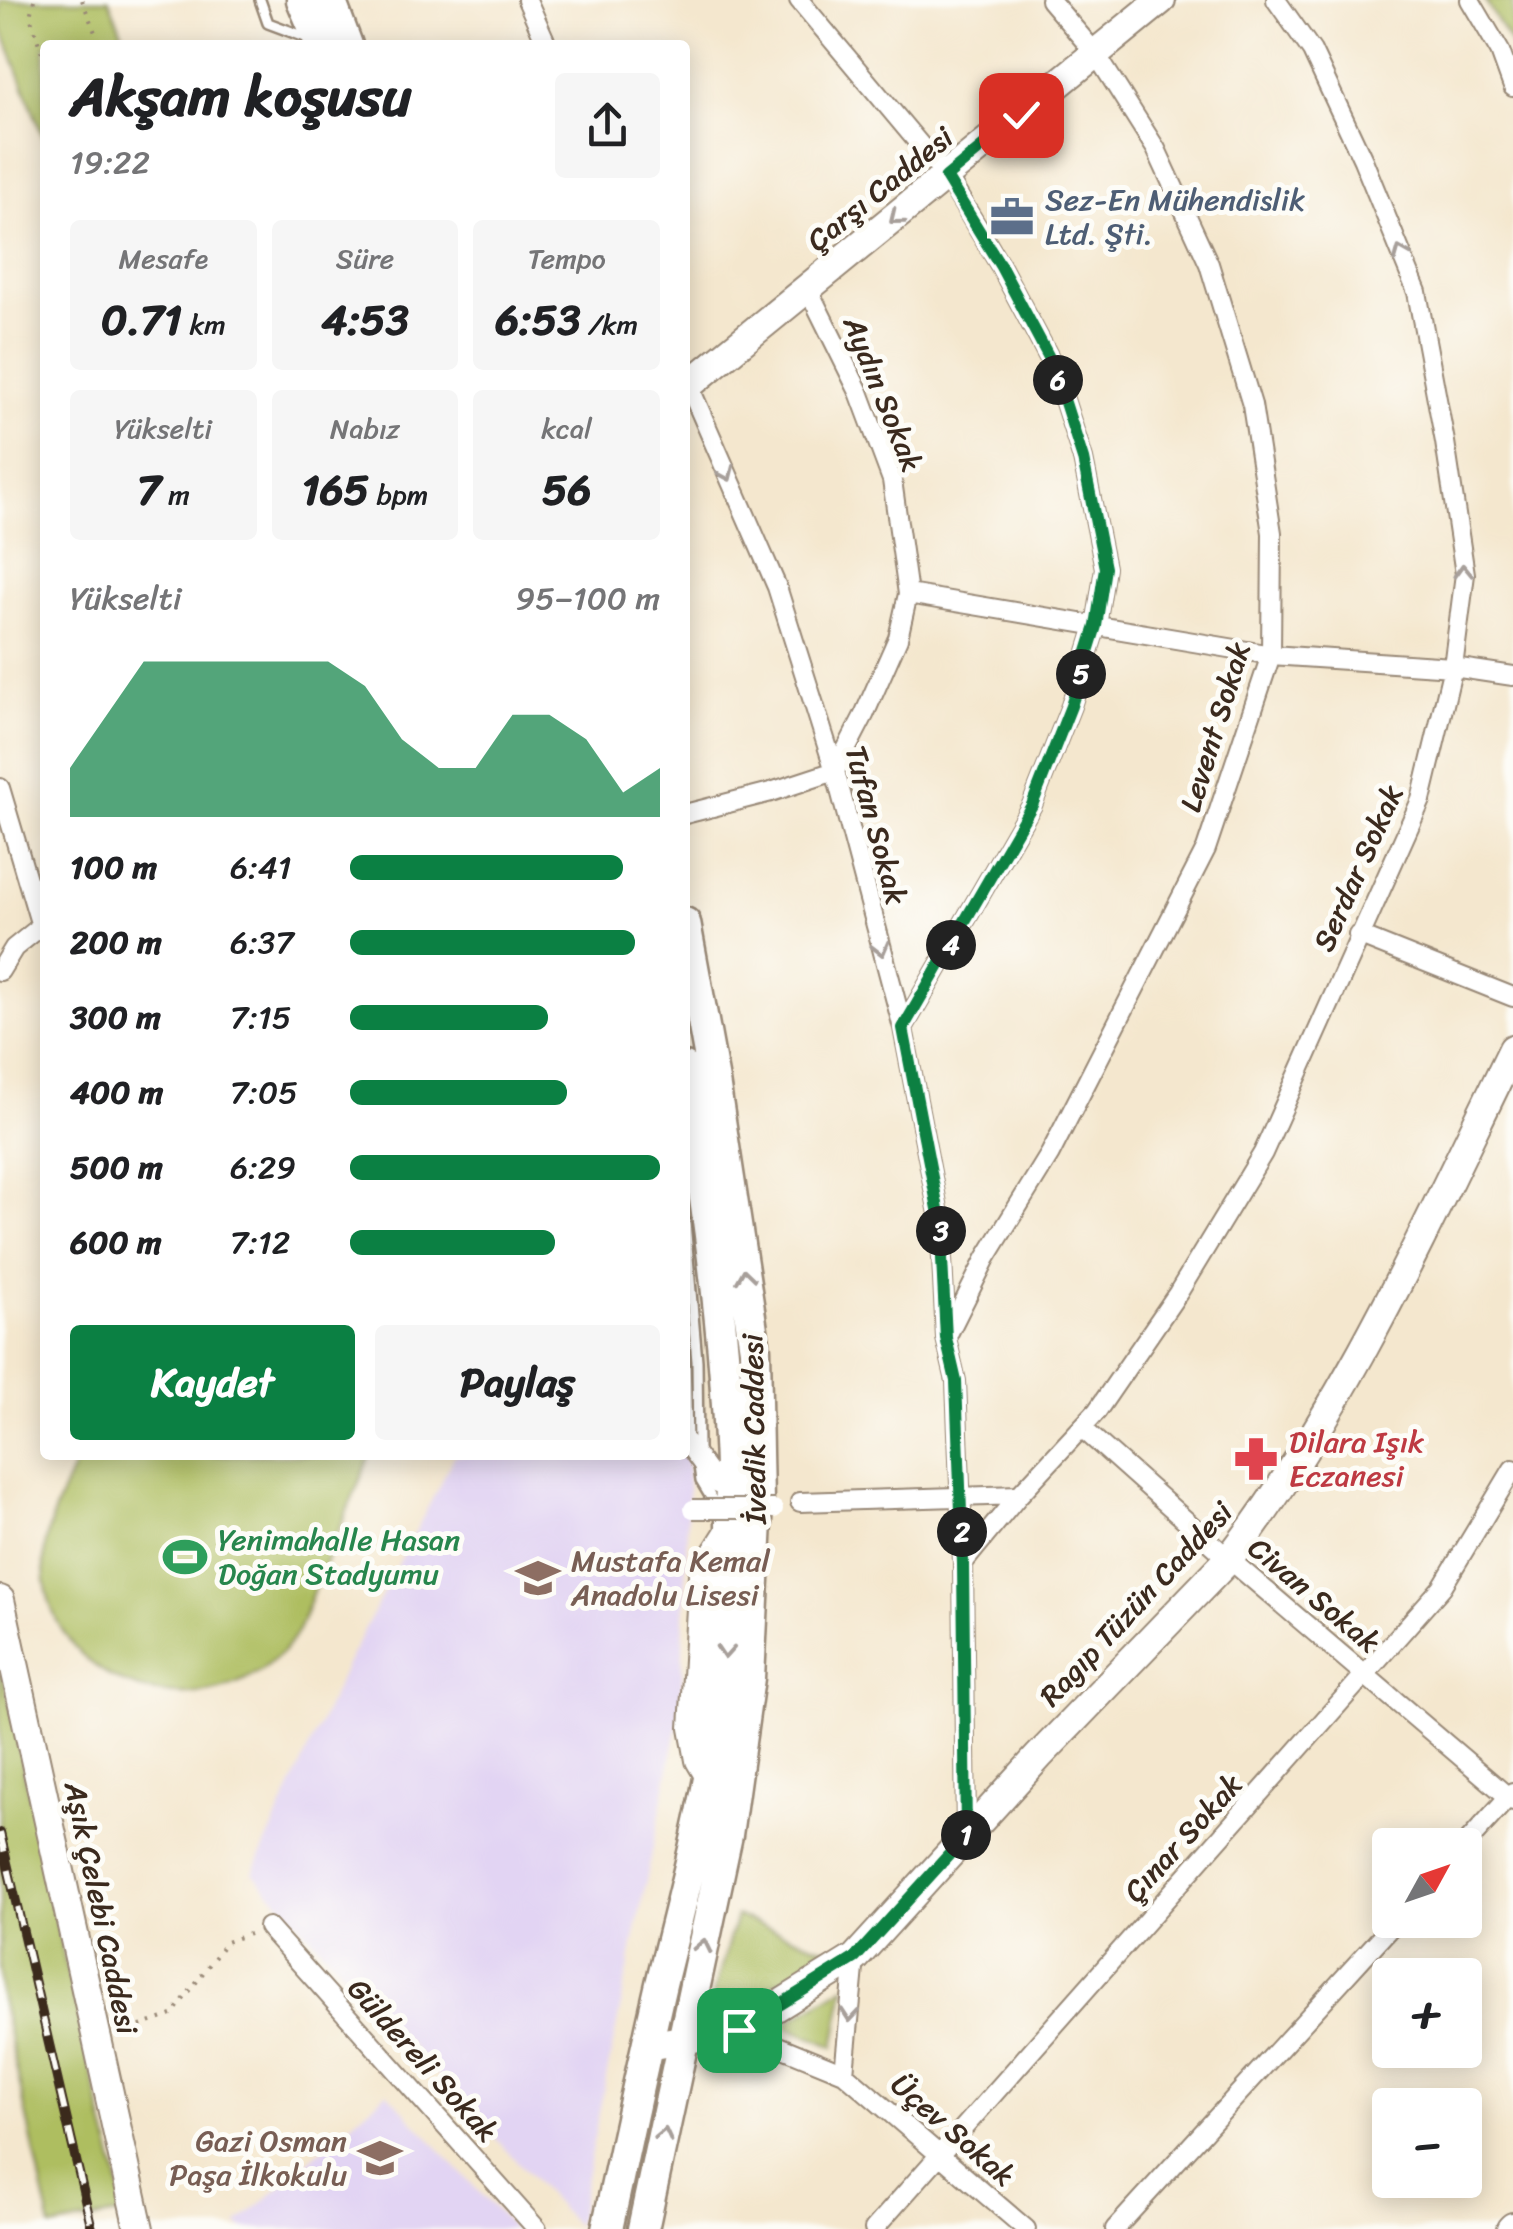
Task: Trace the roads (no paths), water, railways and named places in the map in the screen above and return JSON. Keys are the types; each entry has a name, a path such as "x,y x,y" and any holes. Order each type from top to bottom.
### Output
{"main road":[{"path":"302,0 327,40"},
{"path":"329,40 330,0"},
{"name":"İvedik Caddesi","path":"643,2229 727,1835 749,1678 758,1502 755,1349 690,952"},
{"name":"İvedik Caddesi","path":"607,2229 710,1777 723,1686 731,1470 720,1303 690,1102"}],"street":[{"path":"528,0 545,40"},
{"path":"799,0 946,177 1000,265 1053,365 1083,459 1105,568 1096,626 1071,706 1032,805 903,1028"},
{"name":"Levent Sokak","path":"946,1338 986,1258 1050,1154 1206,849 1270,656 1272,533 1252,405 1209,264 1156,149 1096,54 1050,0"},
{"name":"Çarşı Caddesi","path":"690,380 808,289 1161,0"},
{"name":"Serdar Sokak","path":"963,1564 1019,1495 1097,1411 1178,1293 1262,1153 1421,800 1453,667 1465,574 1417,292 1363,160 1312,51 1276,0"},
{"path":"1470,0 1500,51 1513,87"},
{"name":"Aydın Sokak","path":"808,289 859,392 892,480 908,594 898,638 835,771"},
{"name":"Tufan Sokak","path":"690,392 776,587 835,771 903,1028 940,1219 946,1338 956,1381 961,1498 966,1836"},
{"path":"908,594 1270,656 1453,667 1513,676"},
{"path":"690,813 835,771"},
{"path":"0,788 40,915"},
{"path":"0,972 7,950 40,926"},
{"path":"1358,935 1513,997"},
{"name":"Ragıp Tüzün Caddesi","path":"646,2046 739,2030 855,1958 1229,1560 1355,1369 1513,1049"},
{"path":"690,1180 706,1310 717,1484 692,1451"},
{"name":"Civan Sokak","path":"1082,1428 1229,1560 1512,1797"},
{"name":"Çınar Sokak","path":"874,2229 1442,1588 1513,1468"},
{"path":"800,1502 1019,1495"},
{"path":"693,1509 774,1509"},
{"name":"Aşık Çelebi Caddesi","path":"0,1600 139,2229"},
{"path":"1482,1828 1512,1797"},
{"name":"Güldereli Sokak","path":"268,1927 537,2229"},
{"path":"1115,2229 1381,1938"},
{"name":"Üçev Sokak","path":"844,2073 855,1958"},
{"name":"Üçev Sokak","path":"739,2030 844,2073 1026,2229"}],"lane":[{"path":"260,0 268,23 317,40"},
{"path":"690,1285 696,1361 692,1451"},
{"path":"690,1424 692,1451 701,1480 731,1530"}],"railway":[{"path":"0,1833 92,2229"}],"place":[{"name":"Sez-En Mühendislik Ltd. Şti.","path":"1012,217"},
{"name":"Dilara Işık Eczanesi","path":"1256,1459"},
{"name":"Yenimahalle Hasan Doğan Stadyumu","path":"185,1557"},
{"name":"Mustafa Kemal Anadolu Lisesi","path":"538,1578"},
{"name":"Gazi Osman Paşa İlkokulu","path":"380,2158"}]}
